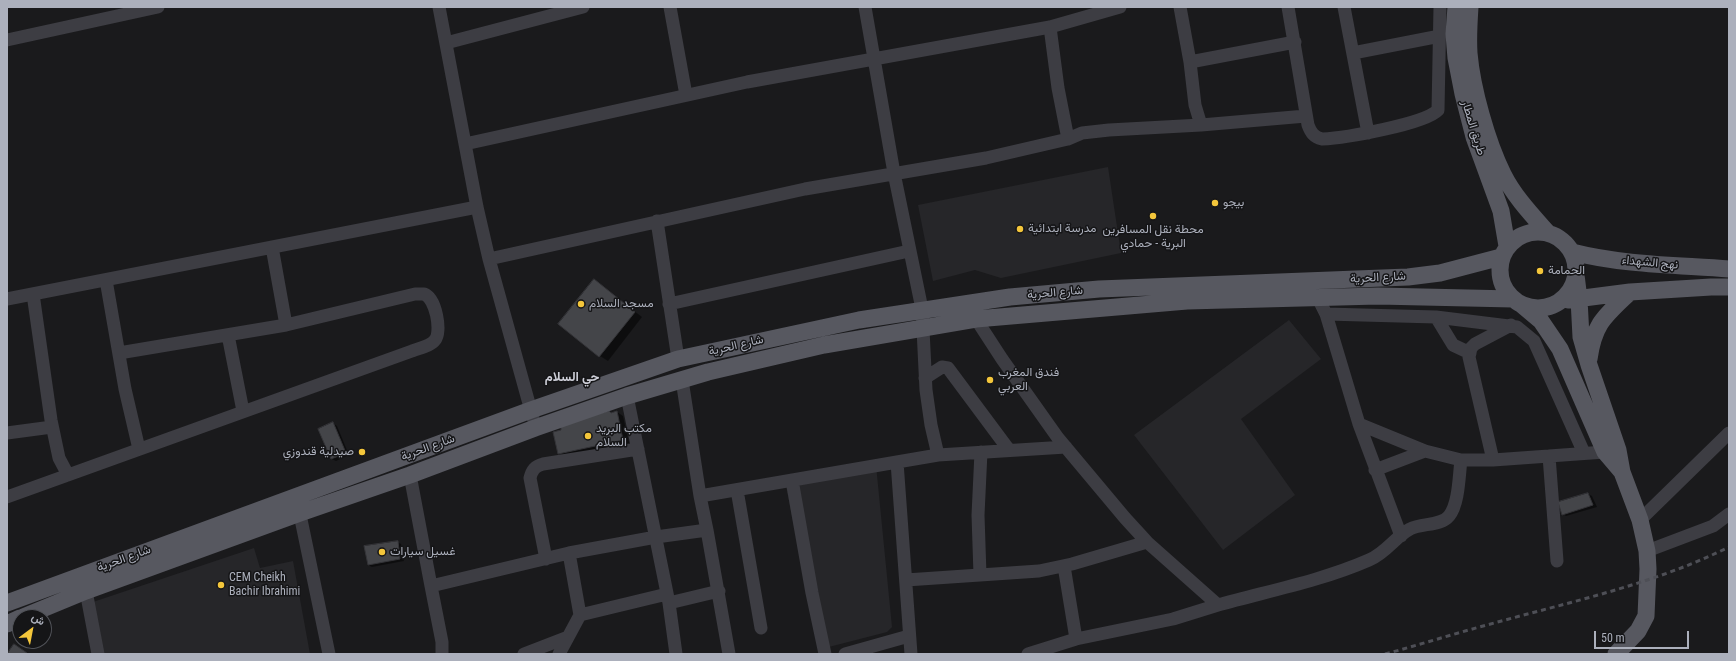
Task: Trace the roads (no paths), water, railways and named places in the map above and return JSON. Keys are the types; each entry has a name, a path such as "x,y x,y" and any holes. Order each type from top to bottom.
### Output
{"main road":[{"name":"طريق المطار","path":"1456,7 1454,34 1463,94 1474,137 1500,212 1504,252"},
{"name":"طريق المطار","path":"1470,7 1469,53 1473,82 1485,126 1503,173 1519,200 1548,232"},
{"path":"1616,654 1638,631 1646,616 1648,569 1647,551 1640,520 1622,472 1618,450 1581,337 1576,265 1572,252 1558,237 1548,232 1536,231 1526,233 1515,238 1504,252 1499,268 1501,280 1505,290 1541,321 1560,349 1605,452 1622,472"},
{"name":"شارع الحرية","path":"7,603 532,410 678,359 807,330 922,309 1010,297 1099,289 1408,277 1440,273 1504,252"},
{"name":"نهج الشهداء","path":"1572,252 1607,260 1642,264 1729,269"},
{"path":"1518,302 1532,308 1542,308 1552,305 1569,293 1574,284 1576,275"},
{"name":"نهج الشهداء","path":"1561,300 1630,292 1729,287"},
{"path":"1589,365 1592,340 1598,326 1630,292"},
{"name":"شارع الحرية","path":"42,609 86,591 300,513 410,476 535,428 627,396 708,372 824,345 976,319 1187,301 1317,296 1378,296 1518,302"}],"street":[{"path":"7,40 132,10 158,7"},
{"path":"438,7 477,207 489,259 532,410 535,428"},
{"path":"446,44 583,7"},
{"path":"670,7 686,95"},
{"path":"865,7 894,173 922,309 925,378 931,425 938,455"},
{"path":"465,144 754,81 1050,27 1120,7"},
{"path":"1180,7 1190,62 1195,105 1200,125"},
{"path":"1288,7 1295,42 1306,116 1311,132 1316,137 1322,139 1368,133 1429,116 1438,110 1440,7"},
{"path":"1344,7 1368,133"},
{"path":"1050,27 1058,88 1068,140"},
{"path":"1352,53 1440,36"},
{"path":"1190,62 1295,42"},
{"path":"489,259 805,189 986,158 1068,140 1082,133 1306,116"},
{"path":"7,299 477,207"},
{"path":"657,221 678,359"},
{"path":"272,247 286,325"},
{"path":"669,304 909,251"},
{"path":"106,280 119,353 139,449"},
{"path":"32,294 52,427 59,458 68,475"},
{"path":"7,497 412,351 433,343 438,336 435,309 432,300 425,294 415,294 286,325 119,353"},
{"path":"1317,296 1326,314 1359,424 1375,470 1401,536"},
{"path":"1326,314 1436,317 1511,325 1524,331 1534,341 1584,453"},
{"path":"1436,317 1453,345 1470,353"},
{"path":"976,319 1002,359 1066,447 1147,542 1218,605"},
{"path":"1493,460 1469,357 1471,348 1475,344 1511,325"},
{"path":"228,335 243,411"},
{"path":"925,378 942,367 948,368 1009,450"},
{"path":"682,380 700,496 719,591 729,654"},
{"path":"627,396 668,598 676,654"},
{"path":"1359,424 1425,451 1461,460 1493,460 1605,452"},
{"path":"7,433 52,427"},
{"path":"1640,520 1729,433"},
{"path":"700,496 938,455 1066,447"},
{"path":"546,559 530,478 532,471 543,464 638,450"},
{"path":"1375,470 1425,451"},
{"path":"980,575 978,515 981,452"},
{"path":"1549,456 1557,561"},
{"path":"1028,654 1076,639 1173,619 1218,605 1318,578 1370,560 1383,553 1409,530 1444,521 1450,515 1455,505 1461,460"},
{"path":"897,462 906,580 908,636 911,654"},
{"path":"410,476 442,642 442,654"},
{"path":"792,480 812,593 825,654"},
{"path":"738,490 761,628"},
{"path":"297,496 328,654"},
{"path":"1647,551 1713,526 1729,514"},
{"path":"431,586 569,553 656,537 707,530"},
{"path":"906,580 1039,571 1064,566 1147,542"},
{"path":"560,654 580,615 569,553"},
{"path":"1064,566 1076,639"},
{"path":"86,591 98,654"},
{"path":"580,615 668,598 719,591"},
{"path":"845,654 908,636"},
{"path":"524,654 568,637"}],"railway":[{"path":"1385,654 1474,628 1610,592 1670,572 1729,547"}],"place":[{"name":"بيجو","path":"1215,203"},
{"name":"محطة نقل المسافرين البرية - حمادي","path":"1153,216"},
{"name":"مدرسة ابتدائية","path":"1020,229"},
{"name":"الحمامة","path":"1540,271"},
{"name":"مسجد السلام","path":"581,304"},
{"name":"فندق المغرب العربي","path":"990,380"},
{"name":"مكتب البريد السلام","path":"588,436"},
{"name":"صيدلية قندوزي","path":"362,452"},
{"name":"غسيل سيارات","path":"382,552"},
{"name":"CEM Cheikh Bachir Ibrahimi","path":"221,585"}],"district":[{"name":"حي السلام","path":"572,378"}]}
